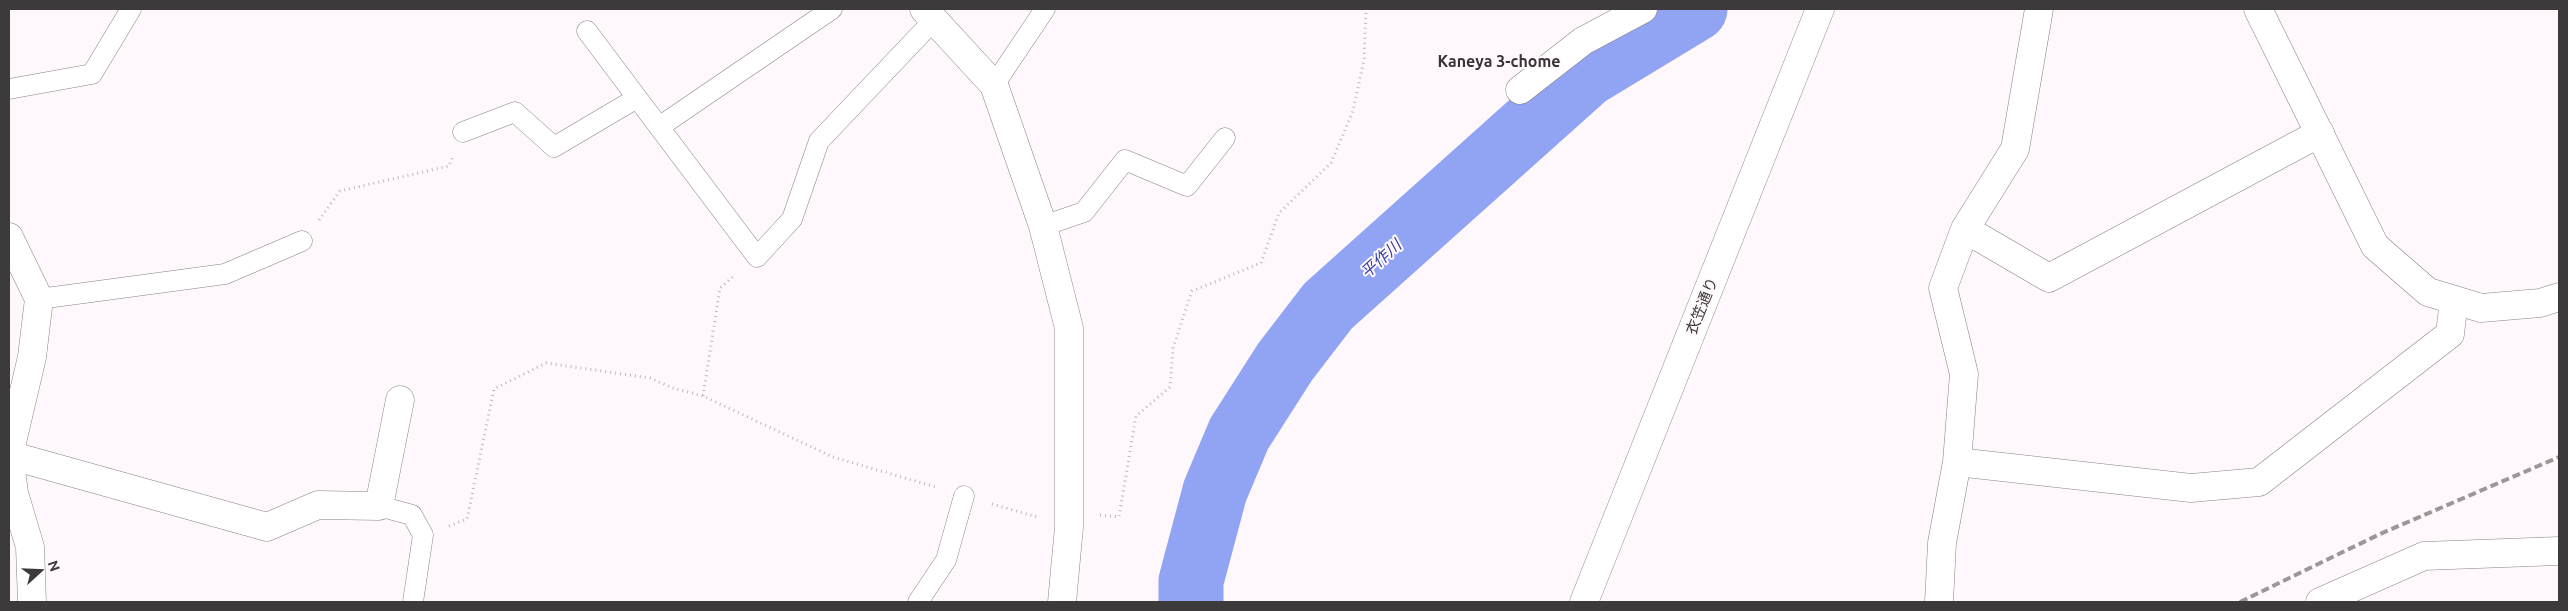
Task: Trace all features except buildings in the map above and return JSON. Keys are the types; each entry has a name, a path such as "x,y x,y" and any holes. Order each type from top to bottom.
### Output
{"street":[{"path":"1520,90 1583,41 1643,9"},
{"name":"衣笠通り","path":"1584,602 1820,9"},
{"path":"1939,602 1942,543 1957,462 1964,374 1943,288 1964,229 2015,149 2039,9"},
{"path":"2258,9 2374,246 2428,292 2481,308 2540,303 2559,296"},
{"path":"930,15 994,86 1043,226 1069,328 1068,519 1062,602"},
{"path":"1964,229 2049,278 2320,134"},
{"path":"9,237 39,299 32,357 9,455 14,493 30,547 32,602"},
{"path":"1957,462 2191,488 2259,482 2450,334 2454,300"},
{"path":"9,455 267,527 318,505 379,506 400,400"},
{"path":"2320,602 2424,556 2559,551"}],"lane":[{"path":"9,89 92,74 131,9"},
{"path":"659,127 832,9"},
{"path":"994,86 1045,9"},
{"path":"586,31 757,257 792,220 819,141 930,15"},
{"path":"463,132 515,112 554,147 637,98"},
{"path":"1043,226 1084,212 1125,160 1187,186 1224,138"},
{"path":"39,299 225,274 302,241"},
{"path":"918,602 946,560 964,496"},
{"path":"379,506 412,515 423,535 413,602"}],"path":[{"path":"423,535 467,519 494,389 546,362 650,378 672,388 703,396 833,457 964,496 1068,519 1119,517 1136,416 1170,387 1173,348 1192,291 1261,263 1279,213 1331,164 1355,102 1364,60 1366,9"},
{"path":"302,241 340,191 449,166 463,132"},
{"path":"703,396 720,288 757,257"}],"waterway":[{"name":"平作川","path":"1191,602 1191,581 1215,491 1239,434 1285,362 1328,306 1586,75 1695,9"}],"railway":[{"path":"2240,602 2380,534 2559,457"}],"district":[{"name":"Kaneya 3-chome","path":"1499,62"}]}
